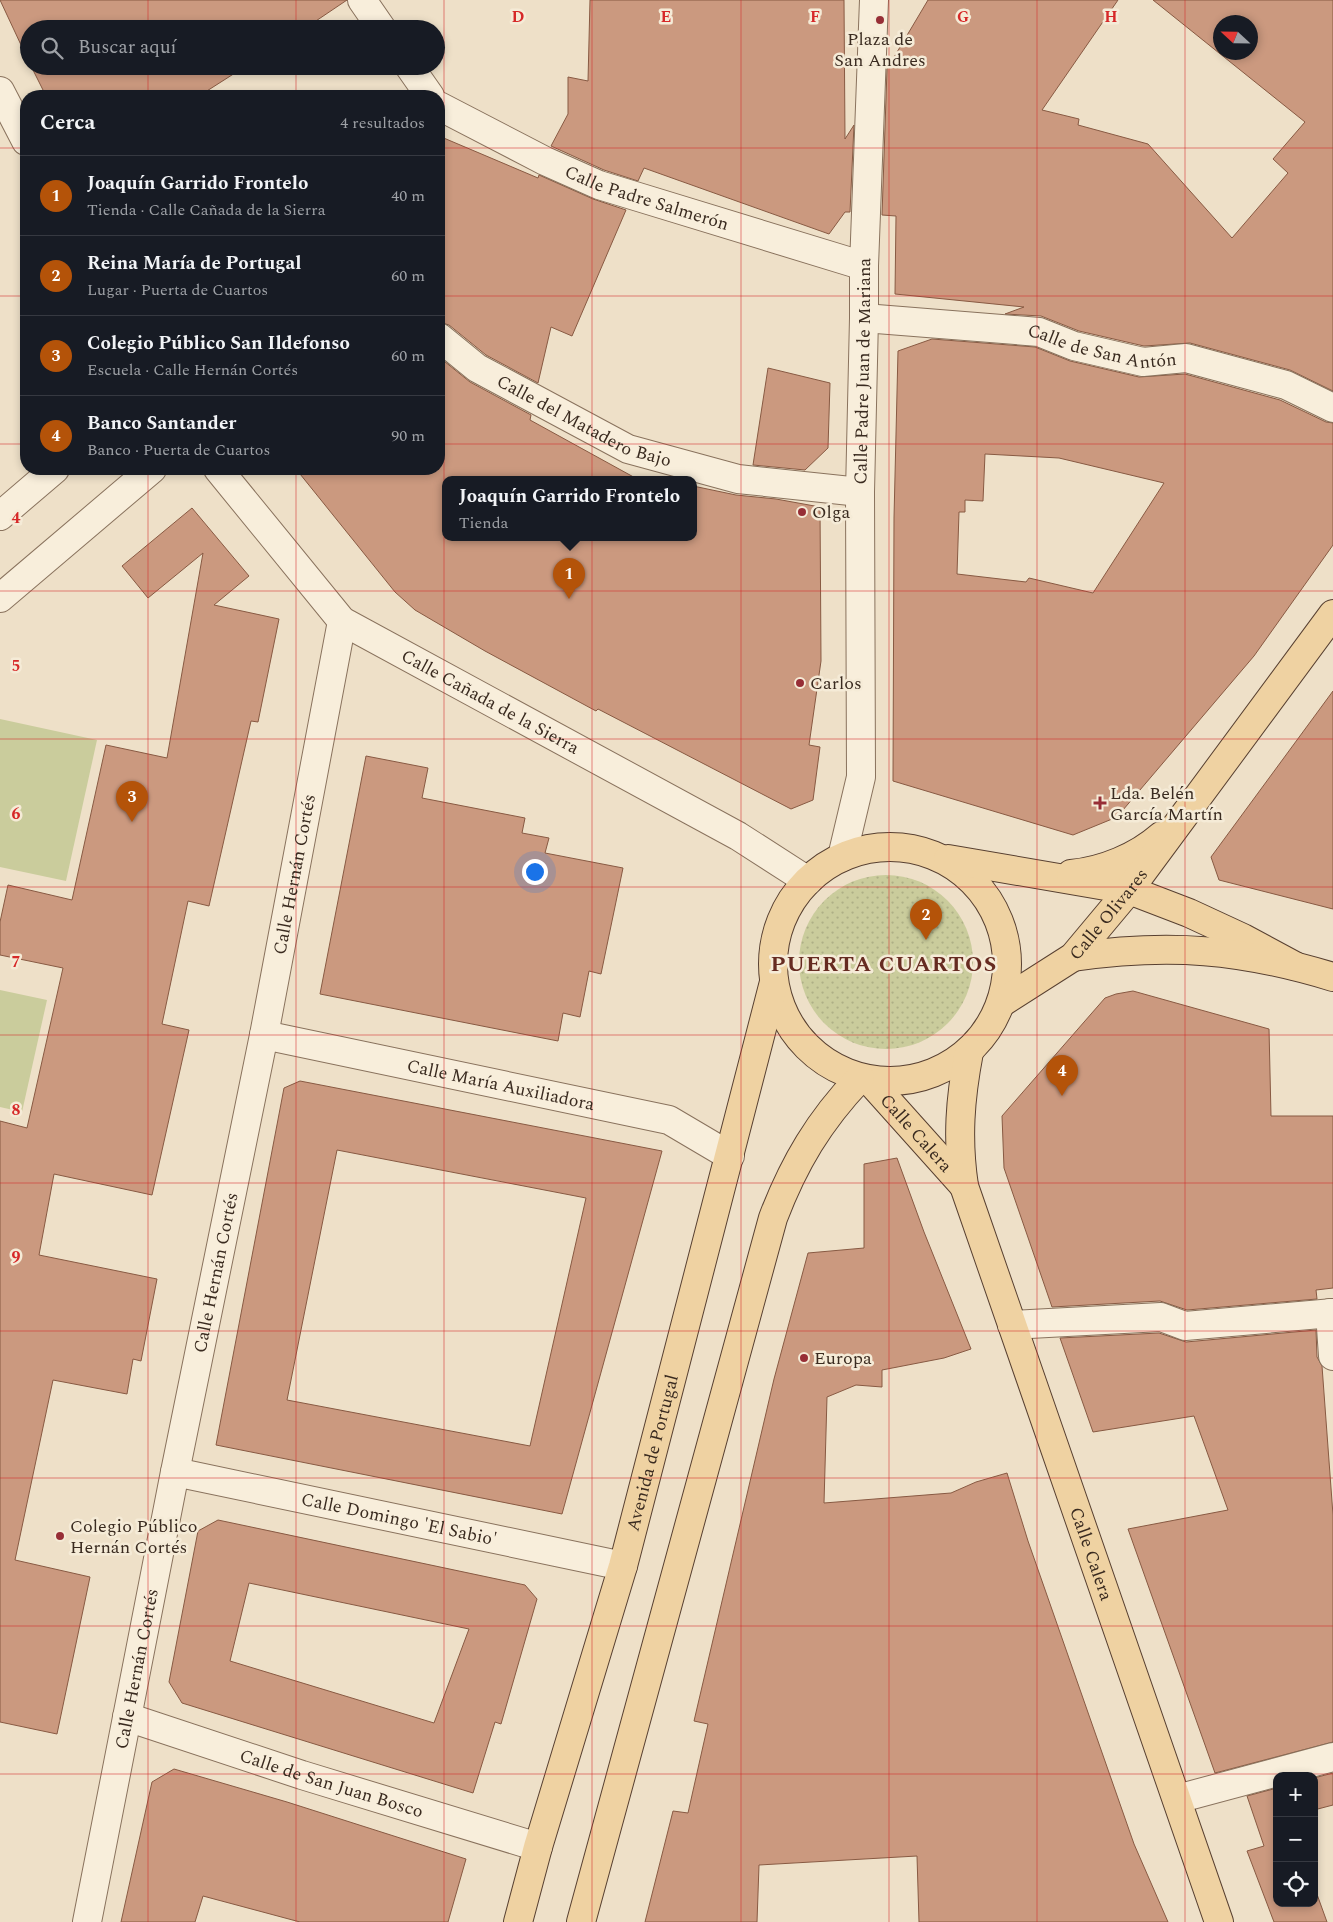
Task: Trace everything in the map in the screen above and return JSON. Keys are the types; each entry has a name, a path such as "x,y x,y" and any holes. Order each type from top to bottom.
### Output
{"main road":[{"name":"Calle Olivares","path":"1001,1003 1073,957 1129,890 1333,614"},
{"name":"Calle Olivares","path":"1051,876 1096,869 1130,856 1154,842 1194,803"},
{"path":"895,846 916,849 941,858 962,870 974,881 989,900 1000,922 1007,946 1007,979 1001,1003 988,1030 968,1052 950,1065 922,1078 907,1081 884,1082 865,1079 825,1062 803,1043 786,1019 774,982 773,957 780,923 792,900 808,881 824,867 842,857 868,848 895,846"},
{"path":"941,858 1129,890 1189,913 1243,938 1295,966"},
{"path":"1073,957 1147,949 1197,949 1246,955 1333,977"},
{"name":"Avenida de Portugal","path":"518,1922 538,1846 623,1566 774,982"},
{"name":"Calle Calera","path":"968,1052 962,1089 959,1129 960,1158 964,1186 1219,1922"},
{"path":"581,1922 773,1218 785,1186 818,1126 838,1100 865,1079"},
{"name":"Calle Calera","path":"865,1079 964,1186"}],"street":[{"path":"362,0 376,20"},
{"name":"Calle Padre Juan de Mariana","path":"842,857 861,777 860,492 864,266 875,1"},
{"path":"415,75 426,90"},
{"path":"0,91 20,129"},
{"name":"Calle Padre Salmerón","path":"445,109 545,162 599,185 864,266"},
{"name":"Calle de San Antón","path":"864,318 1039,332 1074,346 1144,362 1186,358 1286,385 1333,408"},
{"name":"Calle del Matadero Bajo","path":"445,342 477,368 628,449 738,479 860,492"},
{"path":"0,516 48,475"},
{"path":"0,598 145,475"},
{"name":"Calle Cañada de la Sierra","path":"223,475 342,621 738,836 808,881"},
{"name":"Calle Hernán Cortés","path":"87,1922 175,1472 264,1035 342,621"},
{"name":"Calle María Auxiliadora","path":"264,1035 669,1120 730,1156"},
{"path":"1012,1325 1161,1317 1185,1326 1332,1313 1333,1356"},
{"name":"Calle Domingo 'El Sabio'","path":"175,1472 623,1566"},
{"name":"Calle de San Juan Bosco","path":"127,1717 302,1775 538,1846"},
{"path":"1176,1798 1333,1757"}],"green space":[{"path":"0,719 97,740 66,881 0,867"},
{"path":"886,875 903,877 919,882 941,895 953,907 969,937 973,962 971,979 966,995 953,1017 941,1029 911,1045 886,1049 869,1047 853,1042 831,1029 819,1017 803,987 799,962 801,945 806,929 819,907 831,895 861,879"},
{"path":"0,990 47,1000 22,1112 0,1107"}],"building":[{"path":"0,0 347,0 317,20 20,20 20,43"},
{"path":"590,0 844,0 845,139 854,125 850,212 845,212 829,234 644,168 638,181 604,170 551,146 568,114 568,77 588,81"},
{"path":"928,0 1118,0 1042,110 1079,119 1078,125 1148,144 1232,238 1288,173 1273,159 1305,122 1228,60 1258,60 1258,15 1213,15 1213,48 1153,0 1333,0 1333,391 1290,370 1190,343 1144,346 1079,331 1041,316 1005,314 1024,307 895,294 896,216 882,215 887,69"},
{"path":"36,75 232,75 208,90 43,90"},
{"path":"445,139 538,178 539,175 593,199 626,210 572,336 551,327 538,383 486,355 445,324"},
{"path":"932,339 1035,347 1070,361 1139,377 1185,374 1280,400 1326,422 1333,423 1333,545 1254,656 1117,817 1073,835 893,781 894,518 898,351","holes":["985,454 1059,458 1164,483 1093,593 1029,578 1026,582 957,574 959,512 965,512 965,500 983,501"]},
{"path":"445,362 470,382 531,415 530,420 632,476 442,476 442,541 697,541 697,487 736,495 776,499 820,507 821,661 809,745 820,747 813,800 791,809 598,709 596,711 485,651 415,610 395,592 301,475 445,475"},
{"path":"768,368 830,383 828,448 805,470 753,465"},
{"path":"192,508 249,576 214,605 279,619 258,722 251,721 209,906 188,901 162,1024 189,1030 152,1195 54,1174 39,1255 157,1279 141,1361 133,1359 127,1394 53,1380 15,1560 90,1577 57,1734 0,1722 0,1121 27,1128 63,968 0,955 0,922 8,885 72,900 106,745 167,758 203,553 148,598 122,566"},
{"path":"1333,691 1333,909 1219,880 1211,857"},
{"path":"366,756 428,768 422,798 525,818 522,833 549,838 545,853 623,868 601,974 589,971 580,1017 563,1013 558,1041 320,994"},
{"path":"1133,991 1269,1029 1271,1116 1333,1116 1333,1288 1316,1290 1317,1299 1187,1310 1160,1301 1052,1307 1004,1168 1002,1116 1105,998"},
{"path":"300,1081 662,1151 562,1514 216,1445 284,1088","holes":["337,1150 586,1198 530,1446 287,1400"]},
{"path":"897,1158 924,1232 971,1349 944,1358 882,1370 882,1387 856,1385 827,1397 824,1503 951,1493 976,1482 1007,1473 1028,1541 1134,1844 1168,1922 919,1922 917,1856 759,1865 757,1922 645,1922 673,1811 688,1813 708,1724 694,1721 774,1379 808,1253 864,1248 864,1164"},
{"path":"1316,1330 1317,1357 1322,1366 1333,1515 1333,1742 1215,1773 1128,1529 1228,1510 1194,1416 1093,1432 1060,1338 1159,1333 1186,1342"},
{"path":"218,1520 525,1585 537,1599 501,1724 495,1722 473,1793 182,1703 169,1682 198,1531","holes":["249,1583 469,1629 434,1723 230,1661"]},
{"path":"174,1769 287,1802 466,1859 448,1922 300,1922 203,1896 195,1922 121,1922 152,1782"},
{"path":"1333,1773 1333,1805 1318,1809 1318,1777"},
{"path":"1273,1789 1273,1907 1318,1907 1318,1897 1327,1922 1274,1922 1247,1851 1264,1846 1247,1796"}],"place":[{"name":"Plaza de San Andres","path":"880,20"},
{"name":"Olga","path":"802,512"},
{"name":"Joaquín Garrido Frontelo","path":"569,599"},
{"name":"Carlos","path":"800,683"},
{"name":"Lda. Belén García Martín","path":"1100,803"},
{"name":"Colegio Público San Ildefonso","path":"132,822"},
{"name":"Reina María de Portugal","path":"926,940"},
{"name":"Banco Santander","path":"1062,1096"},
{"name":"Europa","path":"804,1358"},
{"name":"Colegio Público Hernán Cortés","path":"60,1536"}],"district":[{"name":"PUERTA CUARTOS","path":"884,964"}]}
